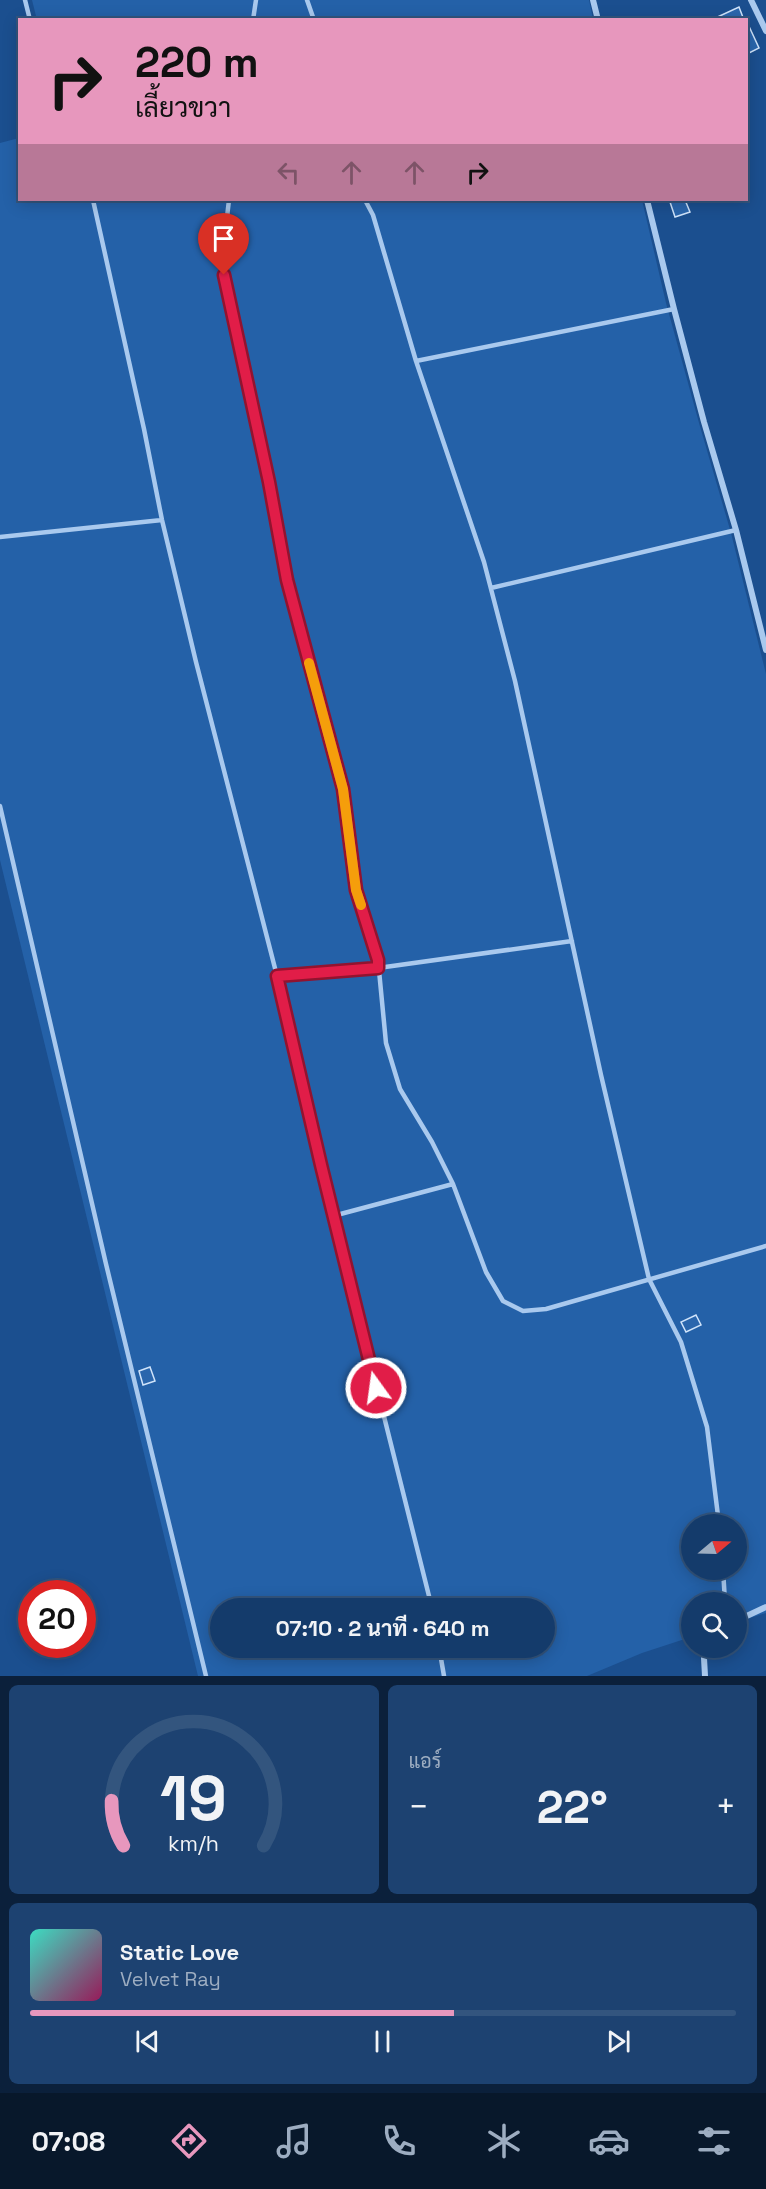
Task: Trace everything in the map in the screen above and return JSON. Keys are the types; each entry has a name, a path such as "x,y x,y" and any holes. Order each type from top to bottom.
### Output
{"street":[{"path":"593,0 598,18"},
{"path":"751,0 766,31"},
{"path":"647,201 766,650"},
{"path":"747,1616 766,1607"},
{"path":"704,1658 705,1676"}],"lane":[{"path":"25,0 30,18"},
{"path":"253,18 256,0"},
{"path":"307,0 313,18"},
{"path":"93,201 162,520 196,662 277,976 333,1216 429,1598"},
{"path":"229,201 223,251 225,285 269,482 287,580 343,789 356,890 378,960 386,1043 400,1089 432,1142 453,1184 486,1272 503,1301 523,1311 546,1309 766,1246"},
{"path":"366,201 380,235 416,361 491,588 515,681 601,1075 649,1279 681,1342 707,1427 718,1514"},
{"path":"416,361 674,309"},
{"path":"0,537 162,520"},
{"path":"491,588 736,530"},
{"path":"0,806 106,1264 206,1676"},
{"path":"277,976 378,968 572,940"},
{"path":"333,1216 453,1184"},
{"path":"441,1658 444,1676"}],"shaded area":[{"path":"32,0 589,0 593,18 36,18"},
{"path":"18,138 18,201 642,201 666,303 731,533 766,674 766,1613 747,1619 747,1592 681,1592 681,1640 642,1653 587,1676 198,1676 0,860 0,143"}],"building":[{"path":"739,7 743,18 715,18"},
{"path":"748,24 759,48 748,54"},
{"path":"685,201 690,212 675,217 670,202"},
{"path":"696,1315 701,1325 686,1332 681,1322"},
{"path":"150,1367 155,1381 143,1385 139,1371"}],"slow traffic":[{"path":"309,663 343,789 356,890 361,905"}],"route":[{"path":"224,275 269,482 287,580 343,789 356,890 378,960 378,968 277,976 376,1388"}]}
